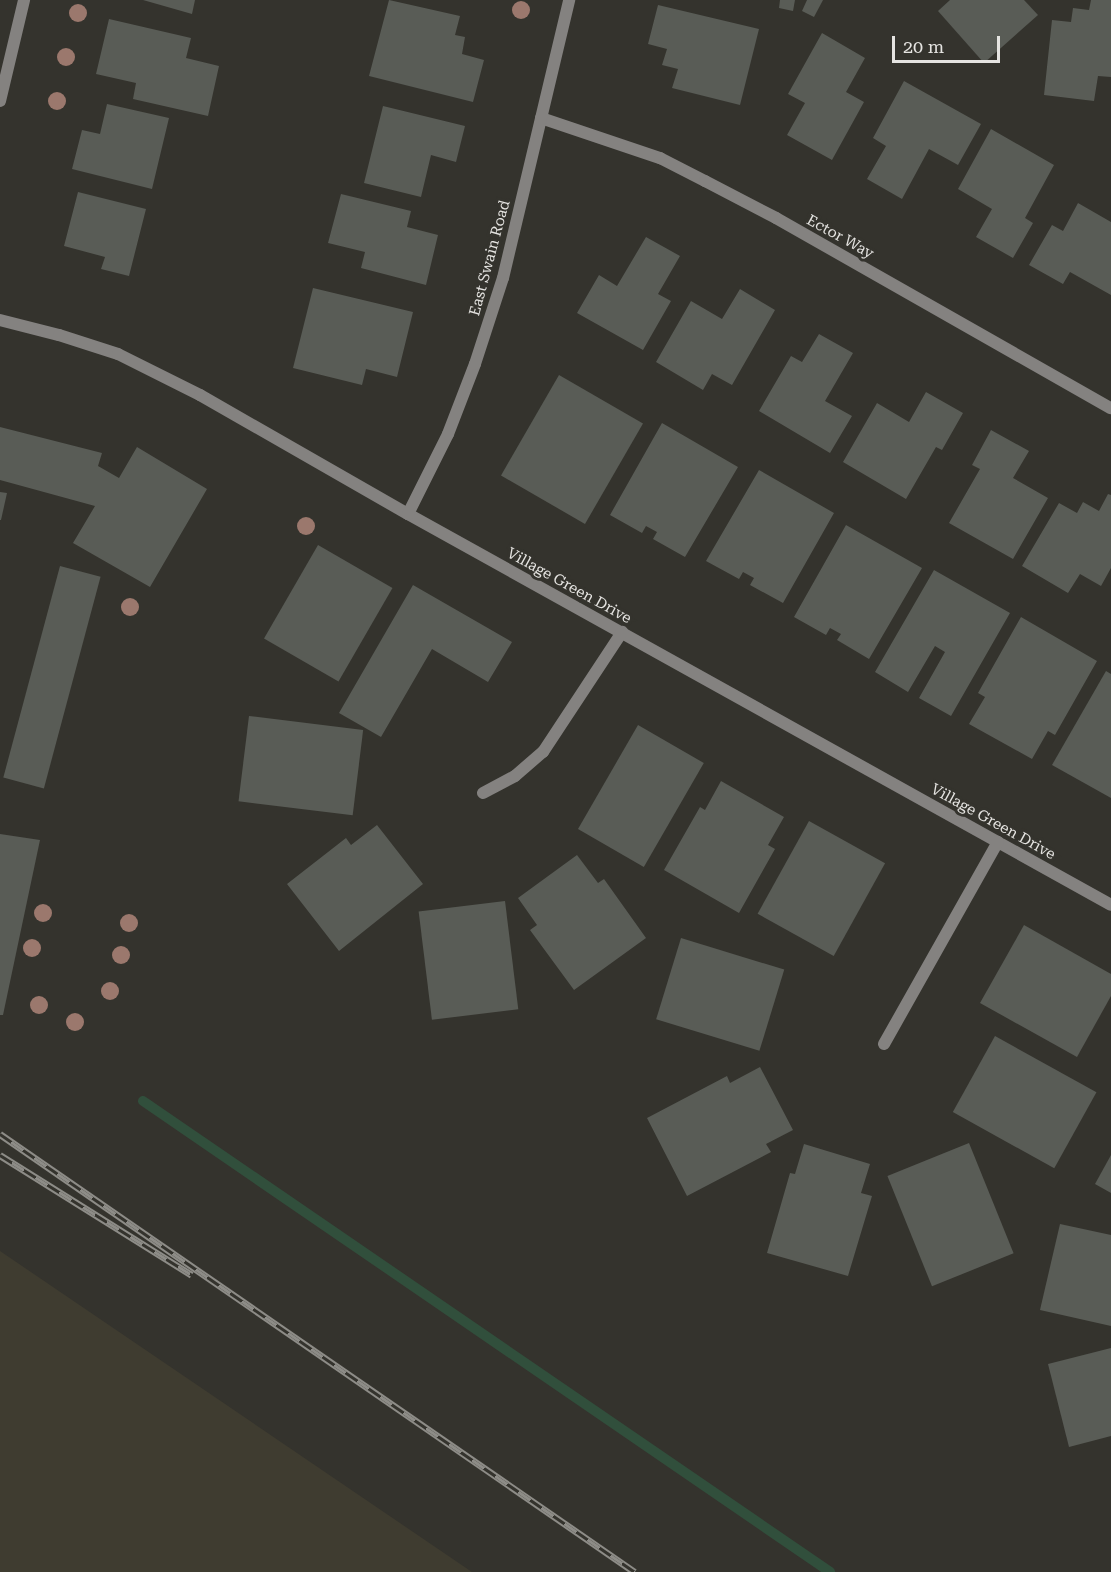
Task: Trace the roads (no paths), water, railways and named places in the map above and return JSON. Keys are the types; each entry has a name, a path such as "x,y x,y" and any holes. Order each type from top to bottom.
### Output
{"street":[{"path":"0,101 24,0"},
{"name":"East Swain Road","path":"408,514 448,435 475,364 503,278 569,0"},
{"name":"Ector Way","path":"541,118 660,158 805,234 1111,408"},
{"name":"Village Green Drive","path":"0,320 59,335 118,354 200,394 408,514 1111,905"},
{"path":"483,793 515,776 543,752 622,632"},
{"path":"884,1044 998,842"}],"waterway":[{"path":"143,1101 830,1572"}],"railway":[{"path":"0,1134 635,1572"},
{"path":"0,1155 192,1275"}]}
